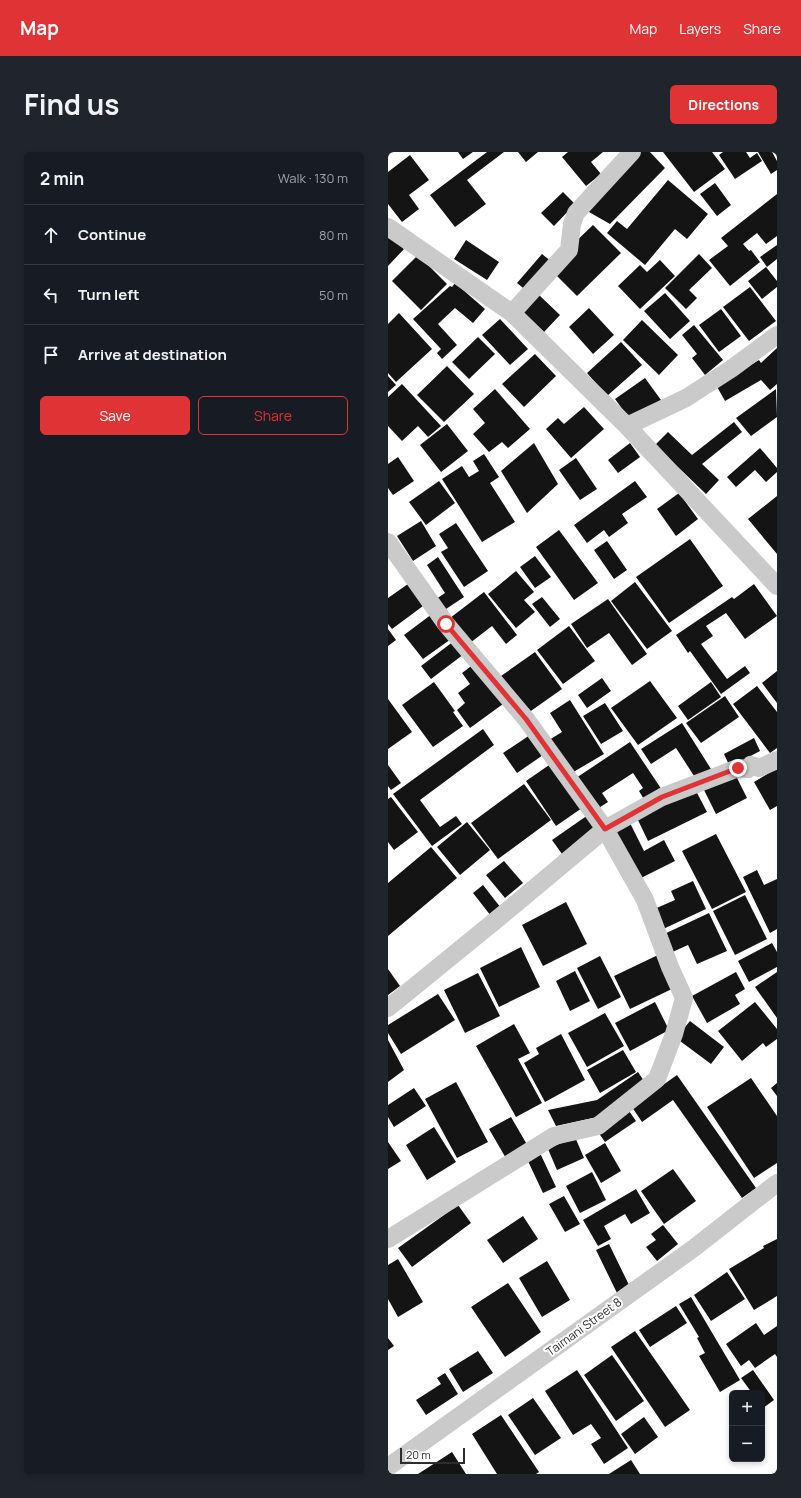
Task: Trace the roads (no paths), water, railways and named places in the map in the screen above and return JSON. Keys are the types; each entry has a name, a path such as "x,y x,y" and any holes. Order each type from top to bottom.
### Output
{"street":[{"path":"512,313 569,250 572,224 576,213 632,152"},
{"path":"388,228 512,313 627,426 777,586"},
{"path":"627,426 686,398 731,369 777,335"},
{"path":"388,542 446,624 526,719 605,829 645,900 670,967 684,998 674,1034 657,1079 598,1126 554,1136 388,1239"},
{"path":"388,1008 605,829 662,797 738,768 748,769 751,765 759,768 777,760"},
{"name":"Taimani Street 8","path":"388,1467 694,1248 777,1183"}]}
